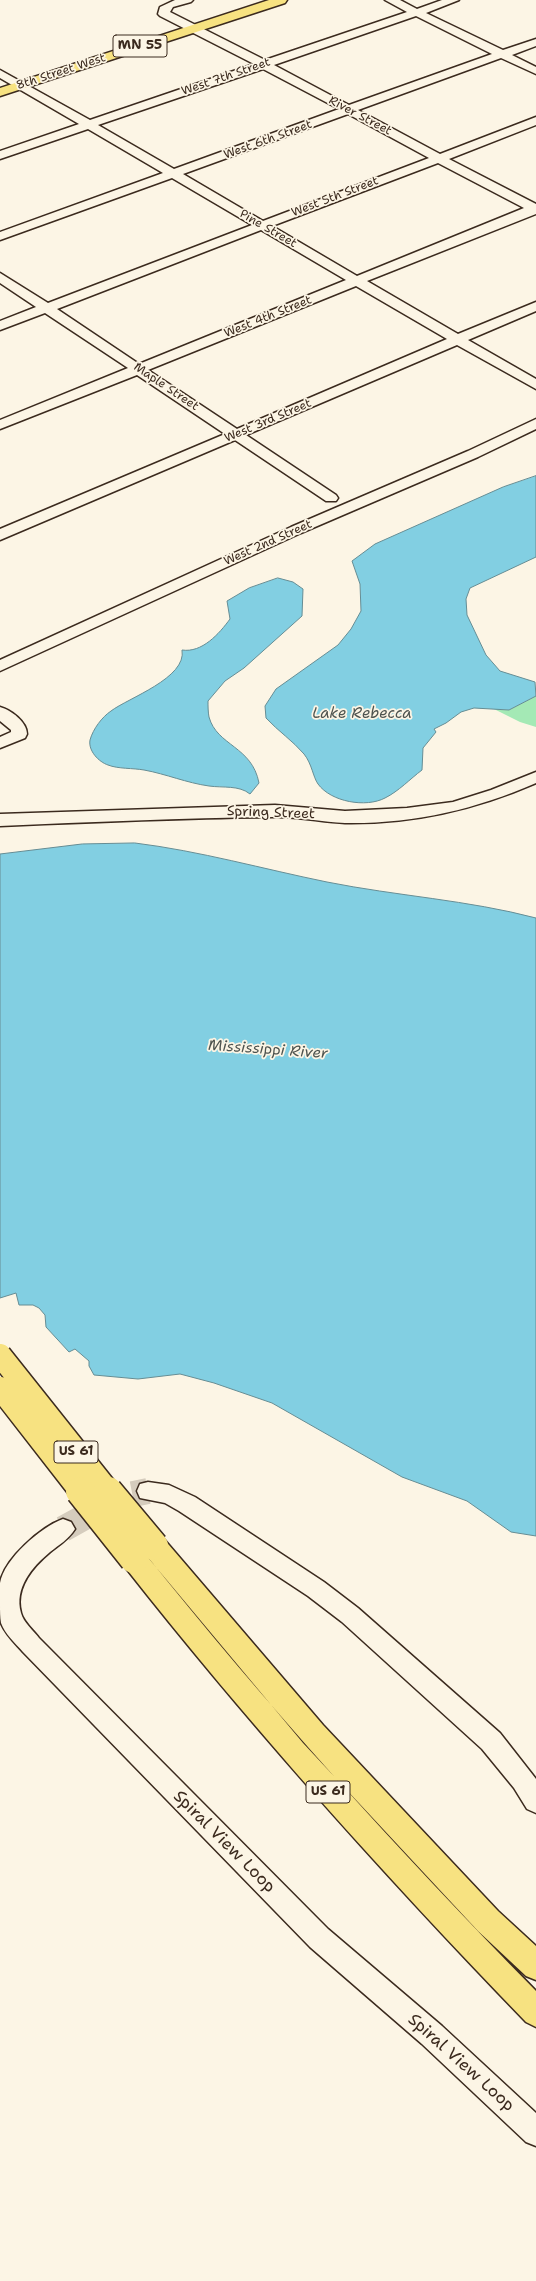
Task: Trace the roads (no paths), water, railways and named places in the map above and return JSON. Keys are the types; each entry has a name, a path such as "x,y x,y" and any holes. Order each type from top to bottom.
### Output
{"highway":[{"name":"8th Street West","path":"188,26 257,0"},
{"name":"8th Street West","path":"0,92 11,83 188,26 281,0"},
{"name":"US 61","path":"0,1355 32,1393 76,1452 144,1553 208,1654 334,1799 441,1915 536,2012"},
{"name":"US 61","path":"0,1388 144,1553 488,1921 536,1966"}],"street":[{"name":"River Street","path":"187,0 169,5 164,9 164,14 263,64 535,209"},
{"path":"391,0 536,71"},
{"name":"West 7th Street","path":"0,155 453,0"},
{"name":"West 6th Street","path":"0,236 536,42"},
{"name":"Pine Street","path":"0,73 11,83 89,124 536,385"},
{"name":"West 5th Street","path":"0,326 536,121"},
{"name":"West 4th Street","path":"0,425 535,209"},
{"name":"Maple Street","path":"0,277 331,498"},
{"name":"West 3rd Street","path":"0,535 536,306"},
{"name":"West 2nd Street","path":"0,666 296,530 473,454 536,423"},
{"path":"0,712 19,728 19,734 0,743"},
{"name":"Spring Street","path":"0,820 275,811 345,817 407,814 455,806 497,794 536,777"},
{"path":"148,1491 169,1494 187,1504 316,1589 350,1615 491,1741 523,1780 536,1801"},
{"name":"Spiral View Loop","path":"63,1529 30,1553 9,1575 3,1596 9,1616 31,1645 319,1938 432,2035 536,2132"}],"water":[{"name":"Lake Rebecca","path":"536,476 536,557 470,588 466,599 467,615 486,655 500,671 535,682 536,696 509,710 474,708 461,712 446,723 434,729 436,732 423,748 422,770 385,798 368,803 359,803 349,802 331,795 318,784 304,754 266,718 265,706 276,689 338,645 351,629 361,611 360,584 352,561 375,544 503,487"},
{"path":"278,578 293,582 303,589 302,616 244,668 225,681 208,701 209,717 213,727 226,741 249,761 255,771 259,783 250,794 241,789 201,785 144,770 112,766 105,764 95,756 92,752 90,740 98,724 104,717 111,711 155,686 166,678 175,670 181,660 182,650 196,649 221,631 230,619 227,601 249,588"},
{"name":"Mississippi River","path":"135,843 207,855 353,887 458,902 536,918 536,1536 511,1532 467,1501 402,1477 272,1403 214,1383 180,1374 138,1379 94,1375 89,1366 89,1361 75,1349 69,1352 46,1327 45,1315 39,1308 33,1305 19,1305 16,1293 0,1298 0,854 82,844"}],"tunnel":[{"path":"63,1529 123,1496 148,1491 145,1492"}]}
